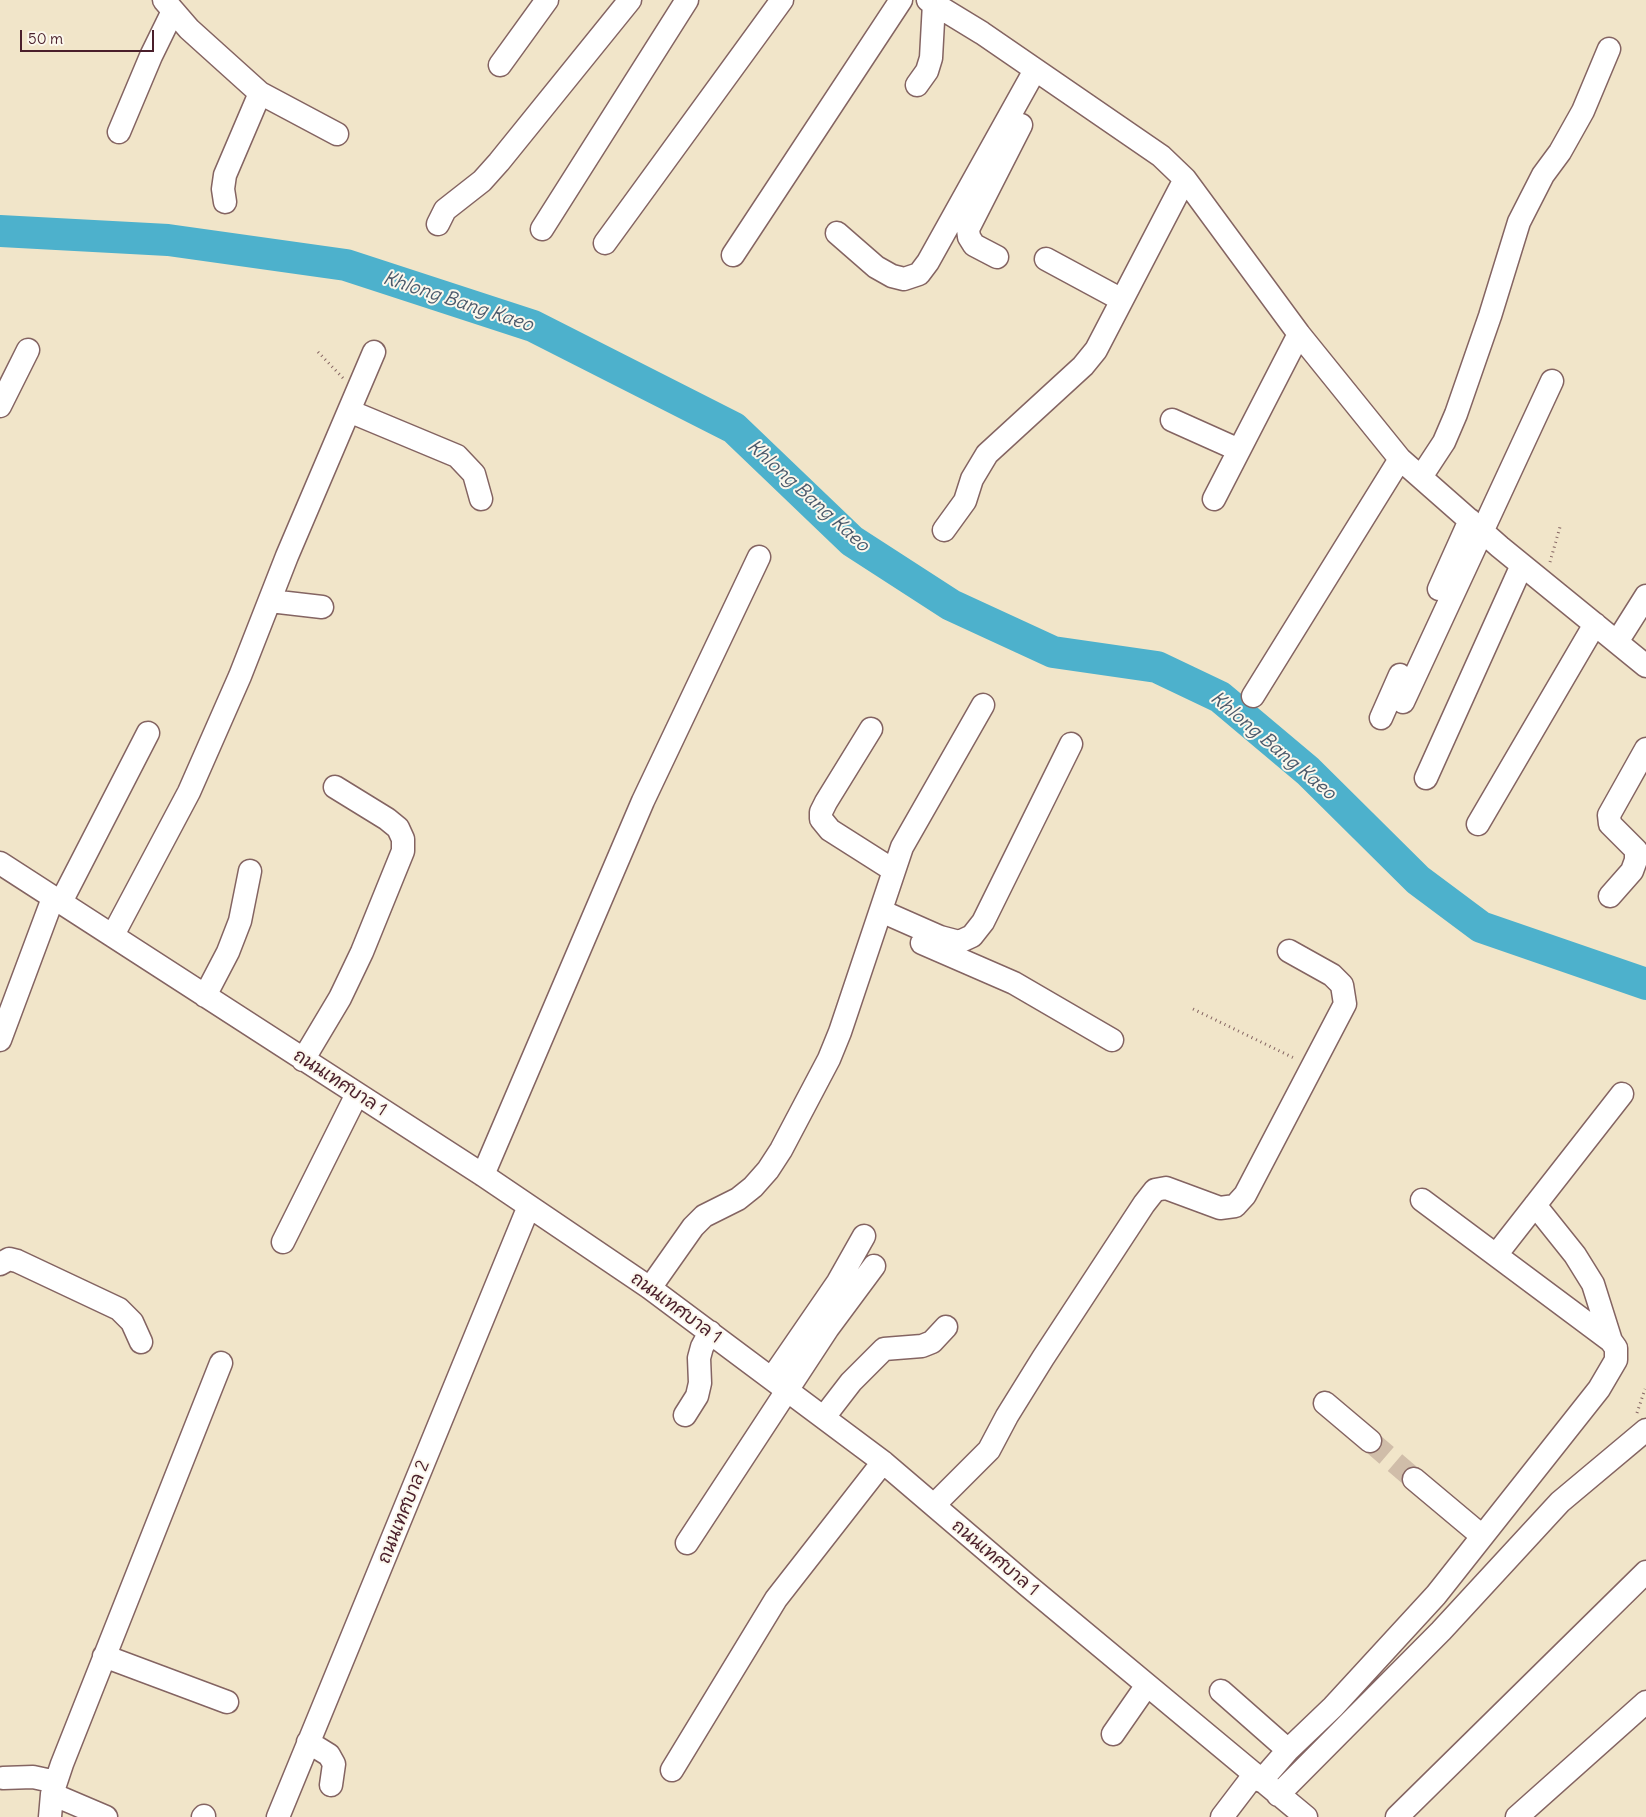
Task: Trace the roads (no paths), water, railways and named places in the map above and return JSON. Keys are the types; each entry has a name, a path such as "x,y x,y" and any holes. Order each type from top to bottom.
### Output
{"street":[{"path":"500,65 548,0"},
{"path":"438,224 445,210 482,181 499,162 630,0"},
{"path":"542,229 687,0"},
{"path":"606,242 782,0"},
{"path":"734,256 901,0"},
{"path":"931,1 1067,90 1161,156 1185,179 1299,334 1400,459 1522,565 1646,666"},
{"path":"917,85 927,71 931,58 931,1"},
{"path":"169,5 188,29 260,93 337,134"},
{"path":"118,132 151,56 169,5"},
{"path":"1421,477 1444,442 1456,414 1520,222 1544,175 1560,152 1583,111 1608,49"},
{"path":"837,233 876,267 892,276 904,279 919,274 1040,74"},
{"path":"997,257 974,244 969,237 968,230 1040,74"},
{"path":"225,202 223,189 225,174 260,93"},
{"path":"944,530 965,501 972,479 987,454 1083,366 1096,350 1185,179"},
{"path":"1046,259 1122,300"},
{"path":"1214,499 1299,334"},
{"path":"0,406 28,350"},
{"path":"113,935 189,792 240,676 374,352"},
{"path":"1381,718 1476,526 1552,381"},
{"path":"353,402 457,456 474,474 481,499"},
{"path":"1172,420 1239,450"},
{"path":"1253,696 1400,459"},
{"path":"1403,702 1476,526"},
{"path":"483,1175 643,802 759,557"},
{"path":"1426,778 1522,565"},
{"path":"1617,642 1646,596"},
{"path":"270,601 322,607"},
{"path":"1478,824 1595,624"},
{"path":"650,1288 693,1227 704,1216 738,1199 753,1187 768,1170 781,1150 840,1032 902,847 983,705"},
{"path":"871,729 826,802 821,812 821,819 830,830 893,870"},
{"path":"0,1040 57,900 148,733"},
{"path":"879,917 960,942 972,936 983,922 1071,744"},
{"path":"1610,896 1632,871 1636,860 1636,850 1610,824 1609,815 1646,749"},
{"path":"303,1060 340,998 362,952 403,851 403,839 398,828 387,819 334,787"},
{"name":"ถนนเทศบาล 1","path":"0,863 483,1175 650,1288 883,1462 1306,1817"},
{"path":"205,996 228,952 240,921 250,872"},
{"path":"879,917 1014,983 1112,1040"},
{"path":"934,1505 989,1450 1007,1416 1043,1358 1155,1190 1166,1188 1220,1208 1235,1206 1245,1195 1345,1004 1345,994 1342,985 1332,975 1289,951"},
{"path":"284,1242 357,1094"},
{"path":"1496,1255 1622,1094"},
{"path":"1222,1817 1258,1778 1333,1707 1436,1595 1599,1389 1616,1360 1616,1348 1610,1341 1422,1200"},
{"path":"1535,1205 1575,1255 1593,1284 1610,1341"},
{"name":"ถนนเทศบาล 2","path":"278,1817 529,1206"},
{"path":"687,1543 864,1236"},
{"path":"0,1264 9,1259 17,1261 119,1310 132,1322 141,1342"},
{"path":"780,1384 828,1328 874,1266"},
{"path":"824,1417 851,1382 884,1350 922,1346 932,1342 946,1327"},
{"path":"685,1415 697,1396 700,1383 700,1352 710,1332"},
{"path":"50,1817 54,1788 104,1656 222,1363"},
{"path":"1325,1403 1370,1441"},
{"path":"1278,1795 1441,1631 1560,1502 1646,1430"},
{"path":"672,1770 776,1599 883,1462"},
{"path":"1414,1478 1482,1536"},
{"path":"1397,1817 1646,1572"},
{"path":"104,1656 227,1702"},
{"path":"1113,1734 1147,1685"},
{"path":"1221,1691 1288,1750"},
{"path":"1517,1817 1646,1702"},
{"path":"1538,1817 1646,1719"},
{"path":"308,1742 329,1755 334,1764 332,1785"},
{"path":"3,1778 33,1777 106,1817"}],"waterway":[{"name":"Khlong Bang Kaeo","path":"0,231 168,240 346,265 533,326 734,428 852,541 951,605 1053,652 1157,667 1220,697 1308,771 1418,880 1481,927 1646,984"}],"tunnel":[{"path":"1370,1441 1414,1479"}]}
